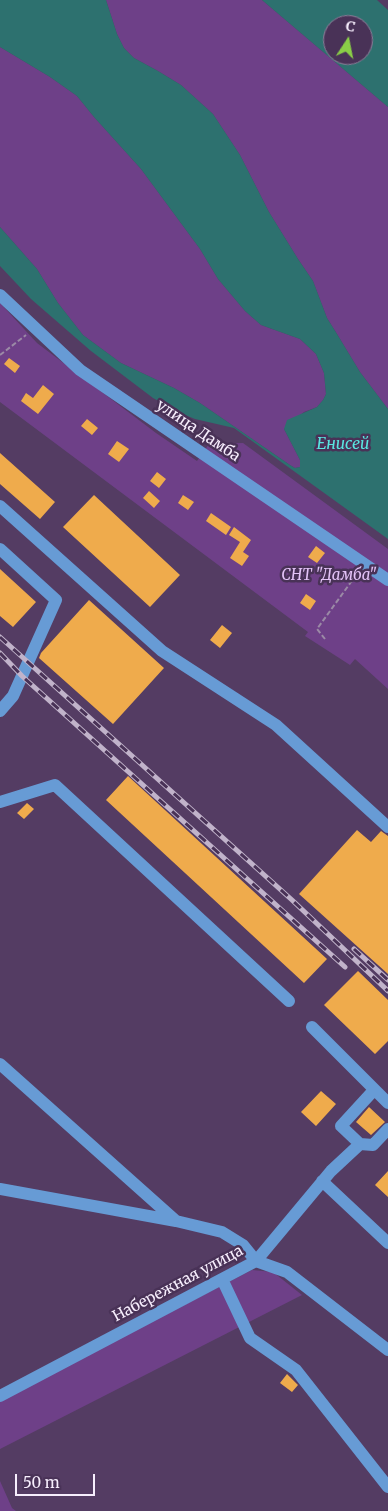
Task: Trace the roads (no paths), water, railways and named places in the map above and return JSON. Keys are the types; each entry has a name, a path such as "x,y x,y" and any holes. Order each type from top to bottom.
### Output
{"street":[{"name":"улица Дамба","path":"0,295 80,370 388,580"},
{"path":"0,506 162,651 276,725 388,828"},
{"path":"0,549 56,600 13,696 0,711"},
{"path":"0,802 55,785 289,1001"},
{"path":"312,1027 388,1103"},
{"path":"0,1064 176,1221"},
{"path":"374,1090 341,1126 360,1144 373,1145 388,1129"},
{"path":"0,1189 176,1221 222,1232 243,1245 256,1261 331,1171 360,1144"},
{"path":"322,1182 388,1243"},
{"name":"Набережная улица","path":"0,1396 256,1261 287,1272 388,1350"},
{"path":"222,1280 250,1338 296,1370 388,1488"}],"water":[{"name":"Енисей","path":"0,0 106,0 117,34 124,48 134,58 181,85 213,114 240,155 269,212 313,281 327,318 360,372 388,409 388,539 234,428 195,419 153,398 91,351 31,299 0,266 0,227 37,269 58,303 83,335 121,363 174,388 200,403 290,465 295,468 300,467 300,460 284,429 287,420 317,407 326,394 324,373 316,354 300,339 261,325 245,311 218,279 200,249 141,169 77,96 50,77 0,47"},
{"path":"262,0 377,0 388,10 388,107 339,65 373,65 373,15 323,15 323,52"}],"railway":[{"path":"0,637 292,900 388,991"},
{"path":"0,653 22,676 345,967"},
{"path":"354,949 388,980"}],"park label":[{"name":"СНТ \"Дамба\"","path":"329,576"}]}
